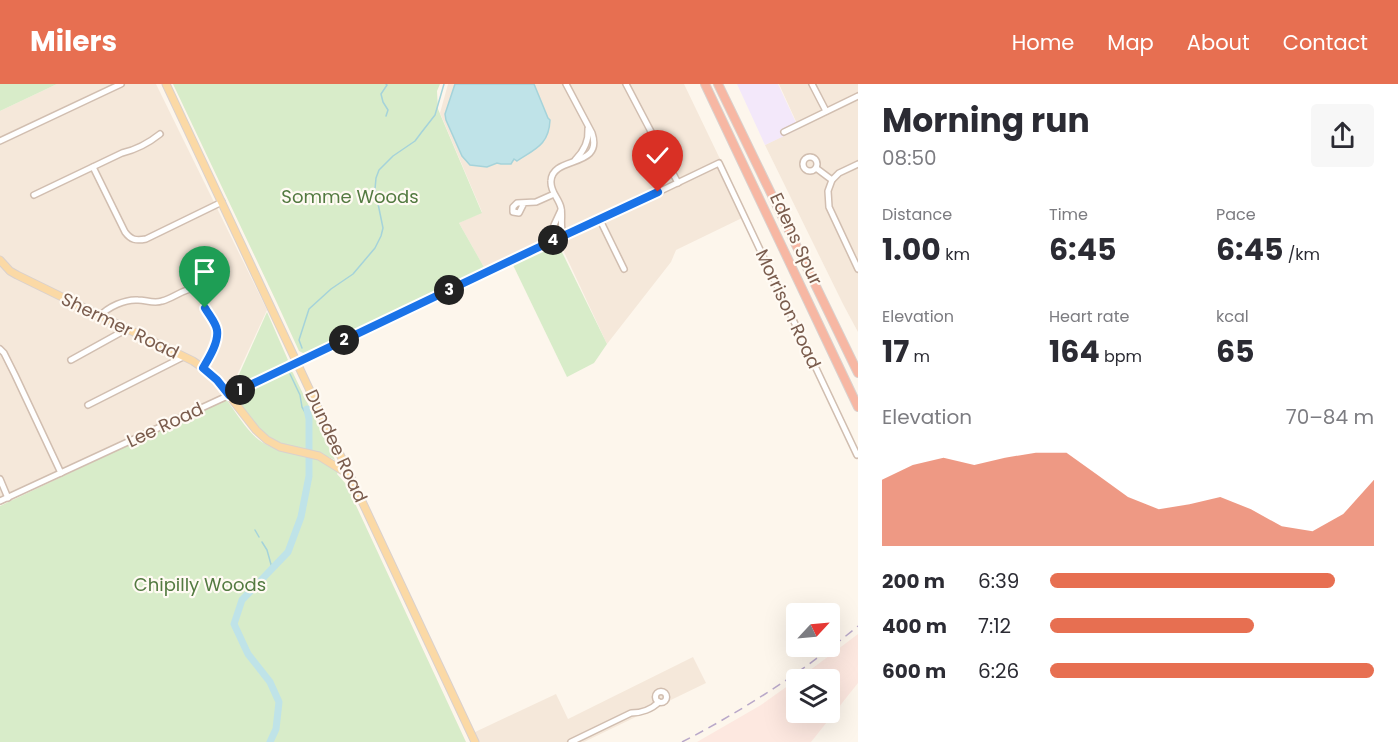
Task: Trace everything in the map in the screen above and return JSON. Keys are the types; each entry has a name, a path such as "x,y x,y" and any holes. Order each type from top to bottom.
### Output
{"highway":[{"name":"Edens Spur","path":"705,84 858,407"},
{"name":"Edens Spur","path":"718,84 858,373"}],"main road":[{"name":"Dundee Road","path":"166,84 475,742"},
{"name":"Shermer Road","path":"0,260 17,275 203,368 217,380 256,430 267,440 280,447 314,454 350,475"}],"street":[{"path":"0,141 121,84"},
{"path":"561,237 561,209 551,186 552,176 561,166 583,159 592,149 594,137 566,84"},
{"path":"626,84 678,183"},
{"path":"812,84 826,111"},
{"path":"784,132 858,96"},
{"path":"34,195 154,139 160,134"},
{"name":"Lee Road","path":"0,501 719,163"},
{"name":"Morrison Road","path":"719,163 857,455"},
{"path":"858,164 839,173 832,180 827,196 829,207 858,269"},
{"path":"93,167 124,232 136,241 146,239 222,202"},
{"path":"816,168 832,180"},
{"path":"524,203 541,201 554,194"},
{"path":"600,219 624,269"},
{"path":"100,316 107,309 126,302 138,300 158,302 190,288 197,288 202,294 205,308 217,330 213,349 203,368"},
{"path":"71,360 127,329"},
{"path":"0,349 15,375 61,473"},
{"path":"88,405 183,357"},
{"path":"0,479 8,498"},
{"path":"572,742 629,714 640,713 659,702"}],"shaded area":[{"path":"57,84 156,84 267,310 227,397 0,505 0,111"},
{"path":"448,84 684,84 720,159 717,160 718,168 742,218 676,250 671,262 607,344 557,237 486,271 459,223 482,212 440,113"},
{"path":"737,84 778,84 799,129 765,145"},
{"path":"779,84 858,84 858,332 765,145 799,128"},
{"path":"858,634 858,683 840,706 840,669 812,669 828,657 840,657 840,648"},
{"path":"693,657 706,683 584,742 478,742 473,733 556,694 568,719"},
{"path":"786,687 786,723 826,723 811,742 697,742 761,705"}],"green space":[{"path":"0,84 57,84 0,111"},
{"name":"Somme Woods","path":"173,84 440,84 437,91 438,109 482,213 459,223 485,269 310,352 305,354 299,351"},
{"path":"558,244 607,344 594,363 567,377 513,265"},
{"path":"267,312 288,360 233,388"},
{"path":"290,369 335,460 314,451 277,441 254,422 236,398 236,394"},
{"name":"Chipilly Woods","path":"226,399 259,440 280,450 318,459 338,472 337,474 346,484 466,742 0,742 0,506"}],"water":[{"path":"455,84 534,84 550,120 544,141 517,161 514,159 511,164 497,163 487,167 470,165 462,156 446,120 445,114"}],"waterway":[{"path":"386,84 381,94 388,110 386,116"},
{"path":"302,348 299,340 309,309 331,289 353,274 375,248 383,228 375,189 379,170 393,156 415,141 435,115 444,84"},
{"path":"290,374 309,419"},
{"path":"270,742 276,729 279,702 270,682 248,654 234,624 242,600 288,552 301,517 309,476 307,409"},
{"path":"255,530 259,537"},
{"path":"262,542 272,568"}],"railway":[{"path":"682,742 773,689 858,626"}],"route":[{"path":"205,308 216,326 217,334 213,349 203,368 229,395 658,192"}]}
